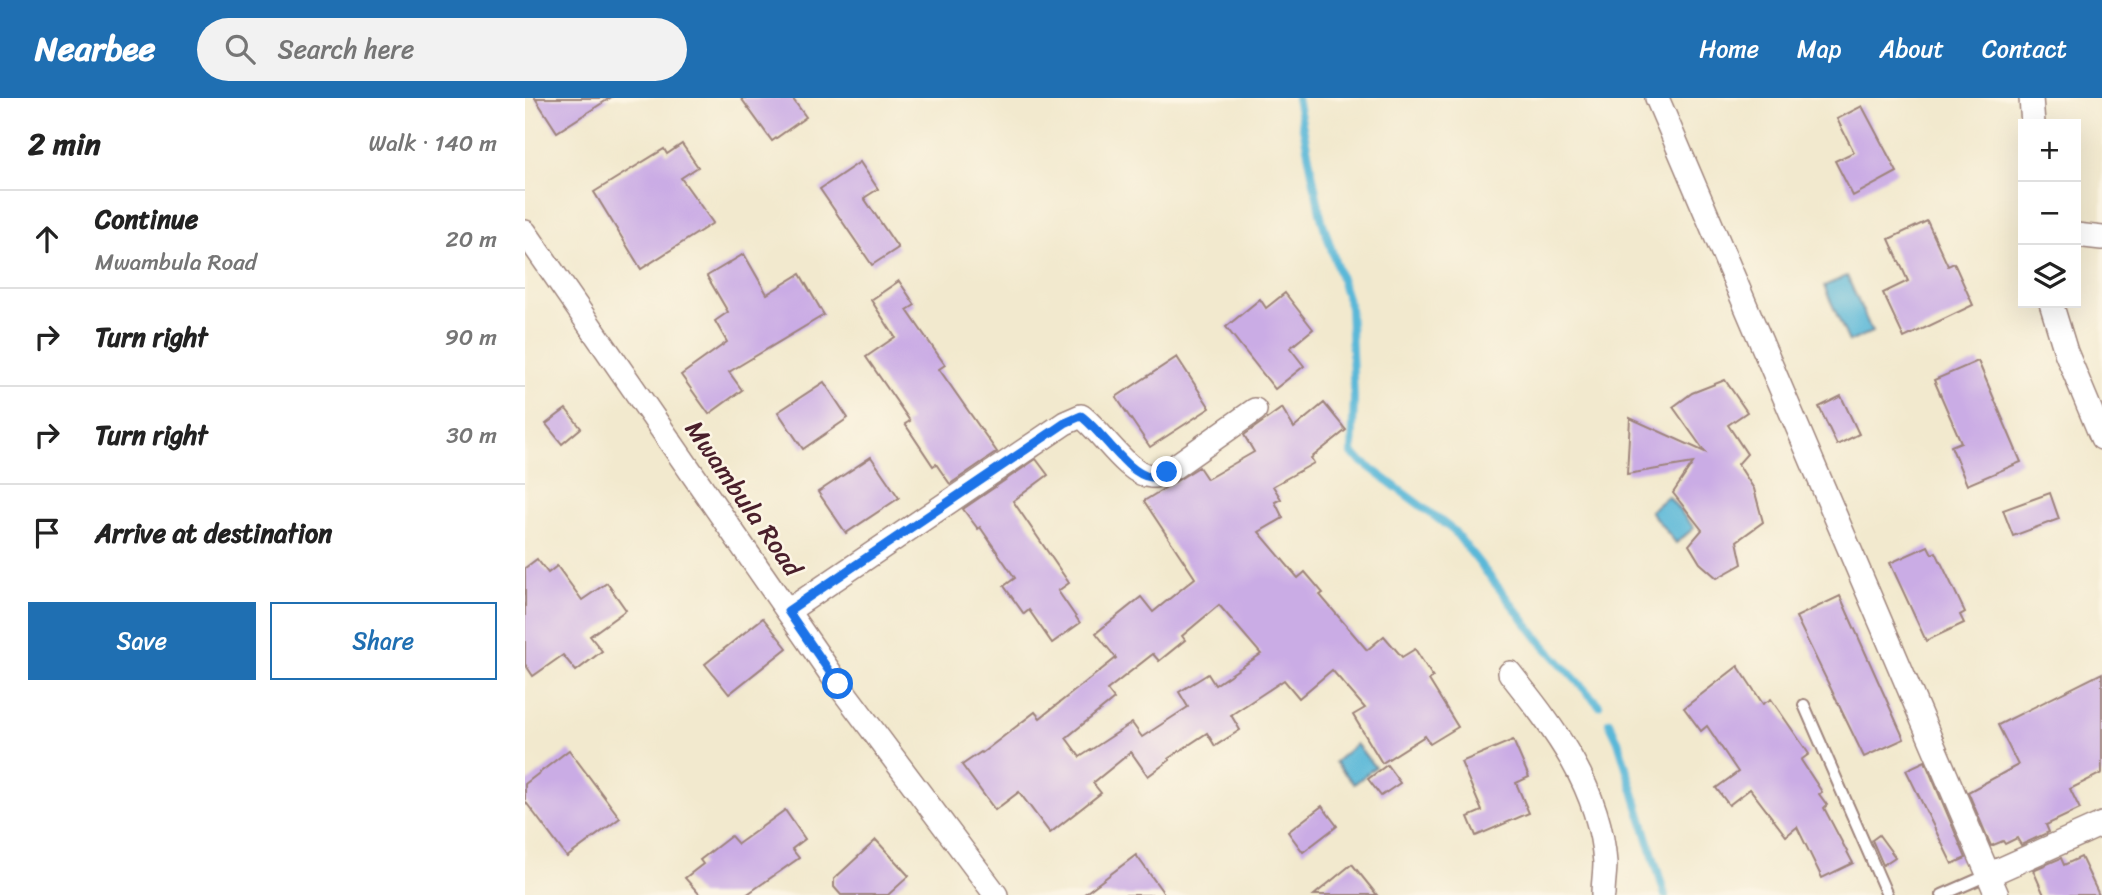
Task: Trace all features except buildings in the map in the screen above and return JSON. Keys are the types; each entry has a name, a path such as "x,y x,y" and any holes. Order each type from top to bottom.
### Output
{"street":[{"path":"1657,98 1749,307 1993,885 2102,824"},
{"path":"2031,98 2033,119"},
{"name":"Mwambula Road","path":"525,232 838,684 996,895"},
{"path":"2081,236 2102,238"},
{"path":"2053,308 2066,352 2102,438"},
{"path":"788,611 1065,423 1081,416 1092,424 1137,472 1151,477 1167,472 1255,410"},
{"path":"1510,673 1556,732 1581,773 1598,822 1605,863 1603,895"}],"lane":[{"path":"1804,705 1887,895"},
{"path":"1942,895 1993,885"}],"water":[{"path":"1847,276 1872,332 1849,342 1824,286"},
{"path":"1668,496 1694,528 1676,543 1650,511"},
{"path":"1356,744 1375,767 1354,784 1335,762"}],"waterway":[{"path":"1297,98 1321,217 1350,307 1354,399 1352,454 1454,531 1542,643 1599,705"},
{"path":"1609,722 1618,741 1665,895"}],"route":[{"path":"838,684 788,611 1065,423 1081,416 1092,424 1137,472 1151,477 1167,472"}]}
